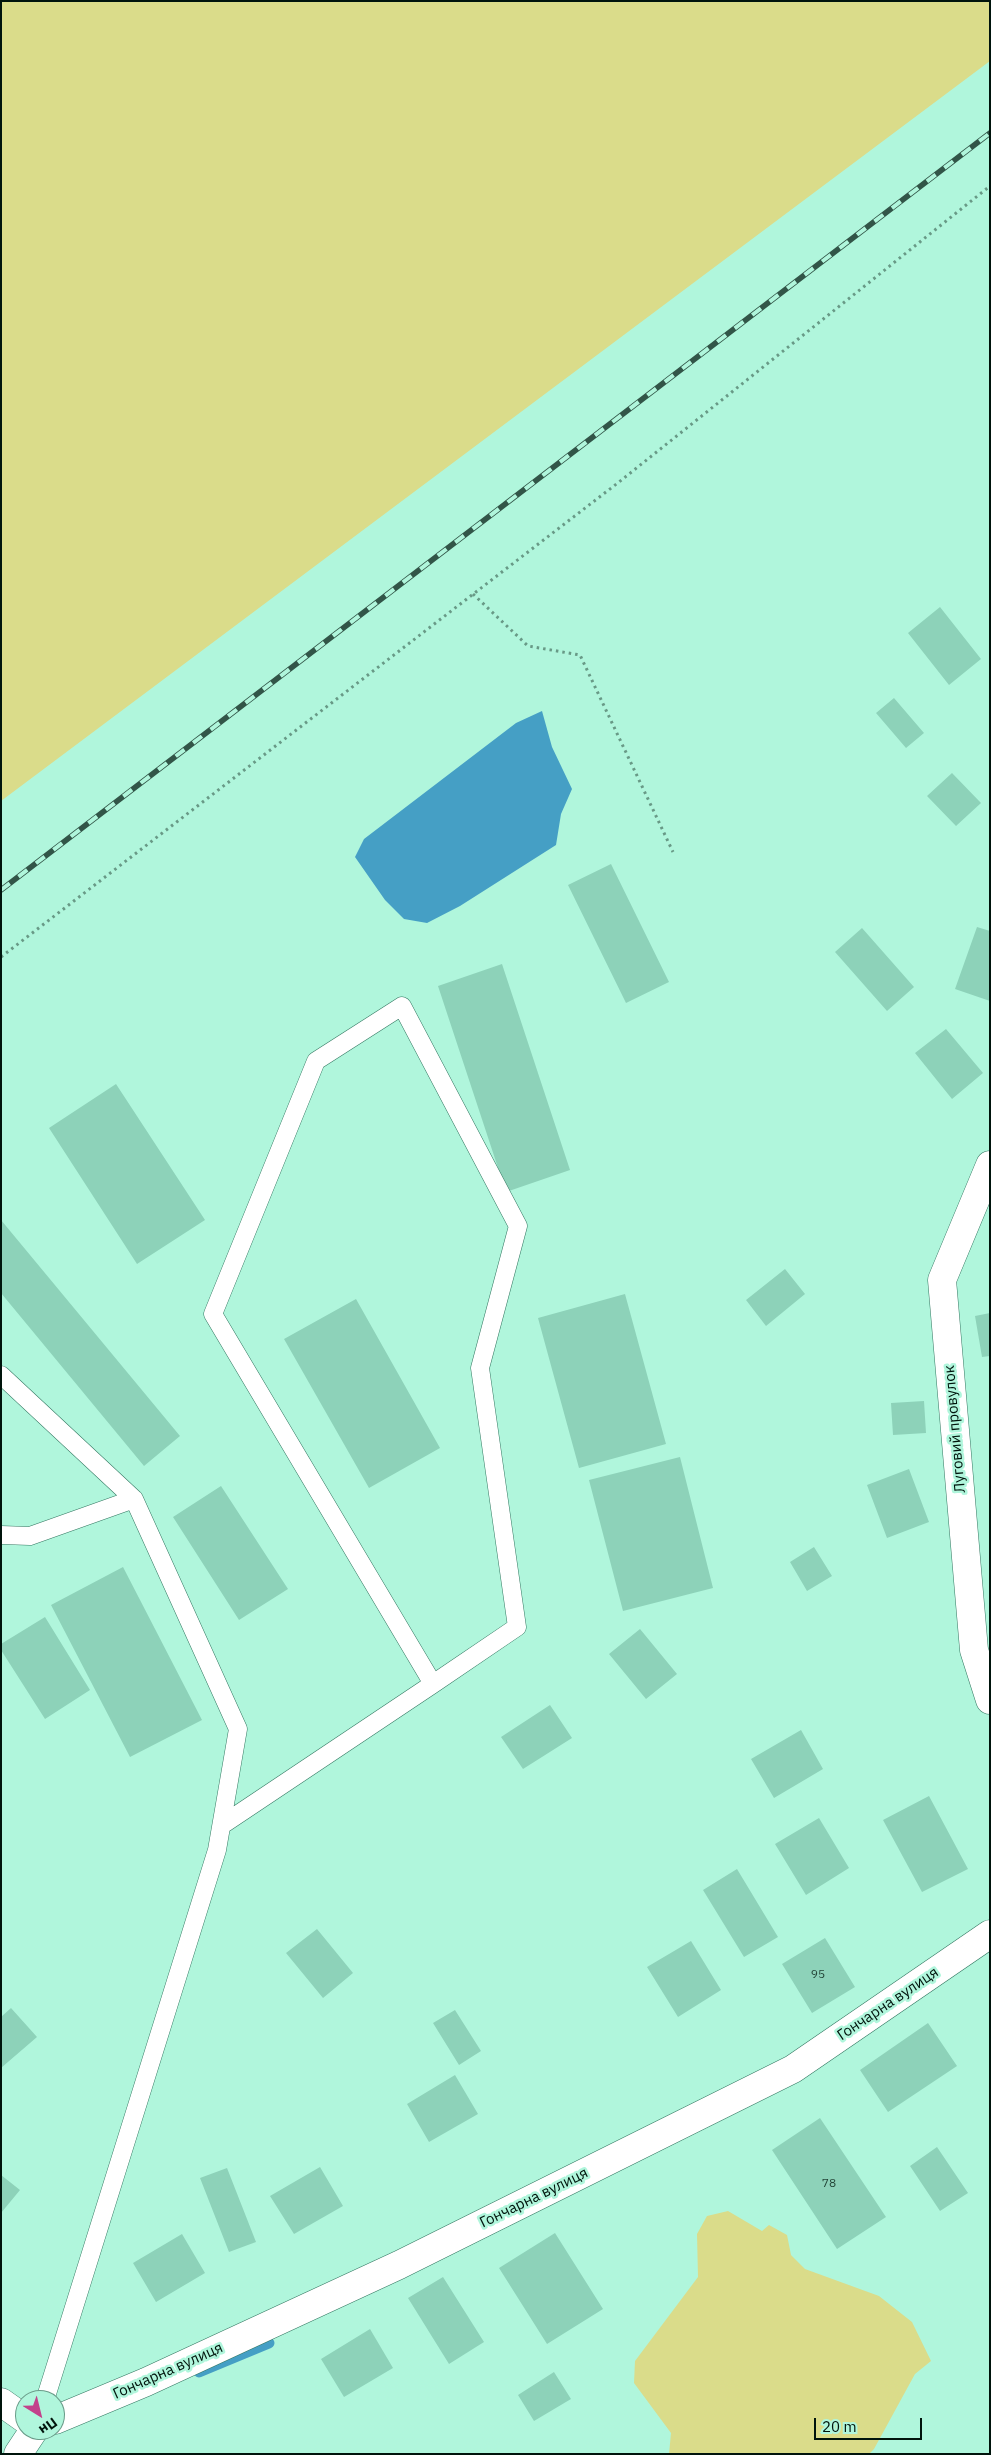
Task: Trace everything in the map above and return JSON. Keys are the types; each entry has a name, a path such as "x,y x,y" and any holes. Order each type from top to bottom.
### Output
{"street":[{"name":"Луговий провулок","path":"990,1165 942,1280 974,1650 990,1700"},
{"name":"Гончарна вулиця","path":"65,2416 146,2382 399,2265 793,2069 990,1934"},
{"path":"1,2402 15,2412"},
{"path":"18,2454 27,2440"}],"lane":[{"path":"222,1826 433,1684 517,1627 480,1368 518,1226 402,1006 316,1060 213,1314 433,1684"},
{"path":"1,1375 134,1500 238,1728 217,1850 48,2390"},
{"path":"1,1535 30,1536 134,1500"}],"path":[{"path":"1,957 619,482 990,186"},
{"path":"473,594 528,646 580,655 673,852"}],"green space":[{"path":"1,1 990,1 990,61 1,801"},
{"path":"728,2211 762,2231 769,2225 787,2235 791,2255 805,2269 879,2296 912,2322 931,2361 915,2374 874,2449 869,2454 669,2454 671,2433 634,2383 635,2361 698,2277 697,2234 707,2216"}],"water":[{"path":"542,711 552,747 572,789 561,814 556,845 460,906 427,923 404,919 385,900 355,857 364,839 516,723"}],"building":[{"path":"940,607 981,659 949,685 908,633"},
{"path":"894,698 924,733 906,748 876,713"},
{"path":"952,773 981,803 956,826 927,796"},
{"path":"611,864 669,982 626,1003 568,885"},
{"path":"977,927 990,931 990,1001 955,989"},
{"path":"862,928 914,987 887,1011 835,952"},
{"path":"502,964 570,1170 506,1192 438,986"},
{"path":"946,1029 983,1073 952,1099 915,1053"},
{"path":"116,1084 205,1220 137,1264 49,1128"},
{"path":"1,1220 180,1436 144,1466 1,1293"},
{"path":"785,1269 805,1294 766,1326 746,1300"},
{"path":"625,1294 666,1444 579,1468 538,1318"},
{"path":"356,1299 440,1448 369,1488 284,1339"},
{"path":"990,1313 990,1356 982,1357 975,1316"},
{"path":"924,1401 926,1433 893,1435 891,1403"},
{"path":"680,1457 713,1588 623,1611 589,1480"},
{"path":"909,1469 929,1522 887,1538 867,1485"},
{"path":"221,1486 288,1589 239,1620 173,1517"},
{"path":"814,1547 832,1576 807,1591 790,1562"},
{"path":"123,1567 202,1720 130,1757 51,1605"},
{"path":"45,1617 90,1690 45,1719 1,1650 1,1644"},
{"path":"640,1629 677,1674 646,1699 609,1654"},
{"path":"550,1705 572,1738 523,1769 501,1737"},
{"path":"801,1730 823,1769 774,1798 751,1759"},
{"path":"929,1796 968,1869 922,1892 883,1820"},
{"path":"819,1818 849,1868 806,1895 775,1844"},
{"path":"737,1869 778,1937 744,1957 703,1890"},
{"path":"317,1929 353,1973 323,1998 286,1953"},
{"path":"825,1938 855,1987 812,2013 782,1964"},
{"path":"691,1941 721,1990 678,2017 647,1967"},
{"path":"11,2008 37,2037 1,2068 1,2017"},
{"path":"455,2010 481,2051 459,2065 433,2023"},
{"path":"928,2023 957,2066 888,2112 860,2070"},
{"path":"455,2075 478,2114 429,2142 407,2104"},
{"path":"820,2118 886,2217 837,2249 772,2150"},
{"path":"937,2147 968,2193 940,2211 910,2166"},
{"path":"320,2167 343,2206 294,2234 270,2196"},
{"path":"227,2168 256,2242 229,2252 200,2178"},
{"path":"1,2175 20,2190 1,2213"},
{"path":"555,2233 603,2309 547,2344 499,2268"},
{"path":"182,2234 205,2273 156,2302 133,2263"},
{"path":"443,2277 484,2342 449,2364 408,2298"},
{"path":"370,2329 393,2368 344,2397 321,2359"},
{"path":"554,2372 571,2399 534,2421 518,2395"}],"waterway":[{"path":"199,2372 269,2343"}],"railway":[{"path":"1,890 990,133"}]}
